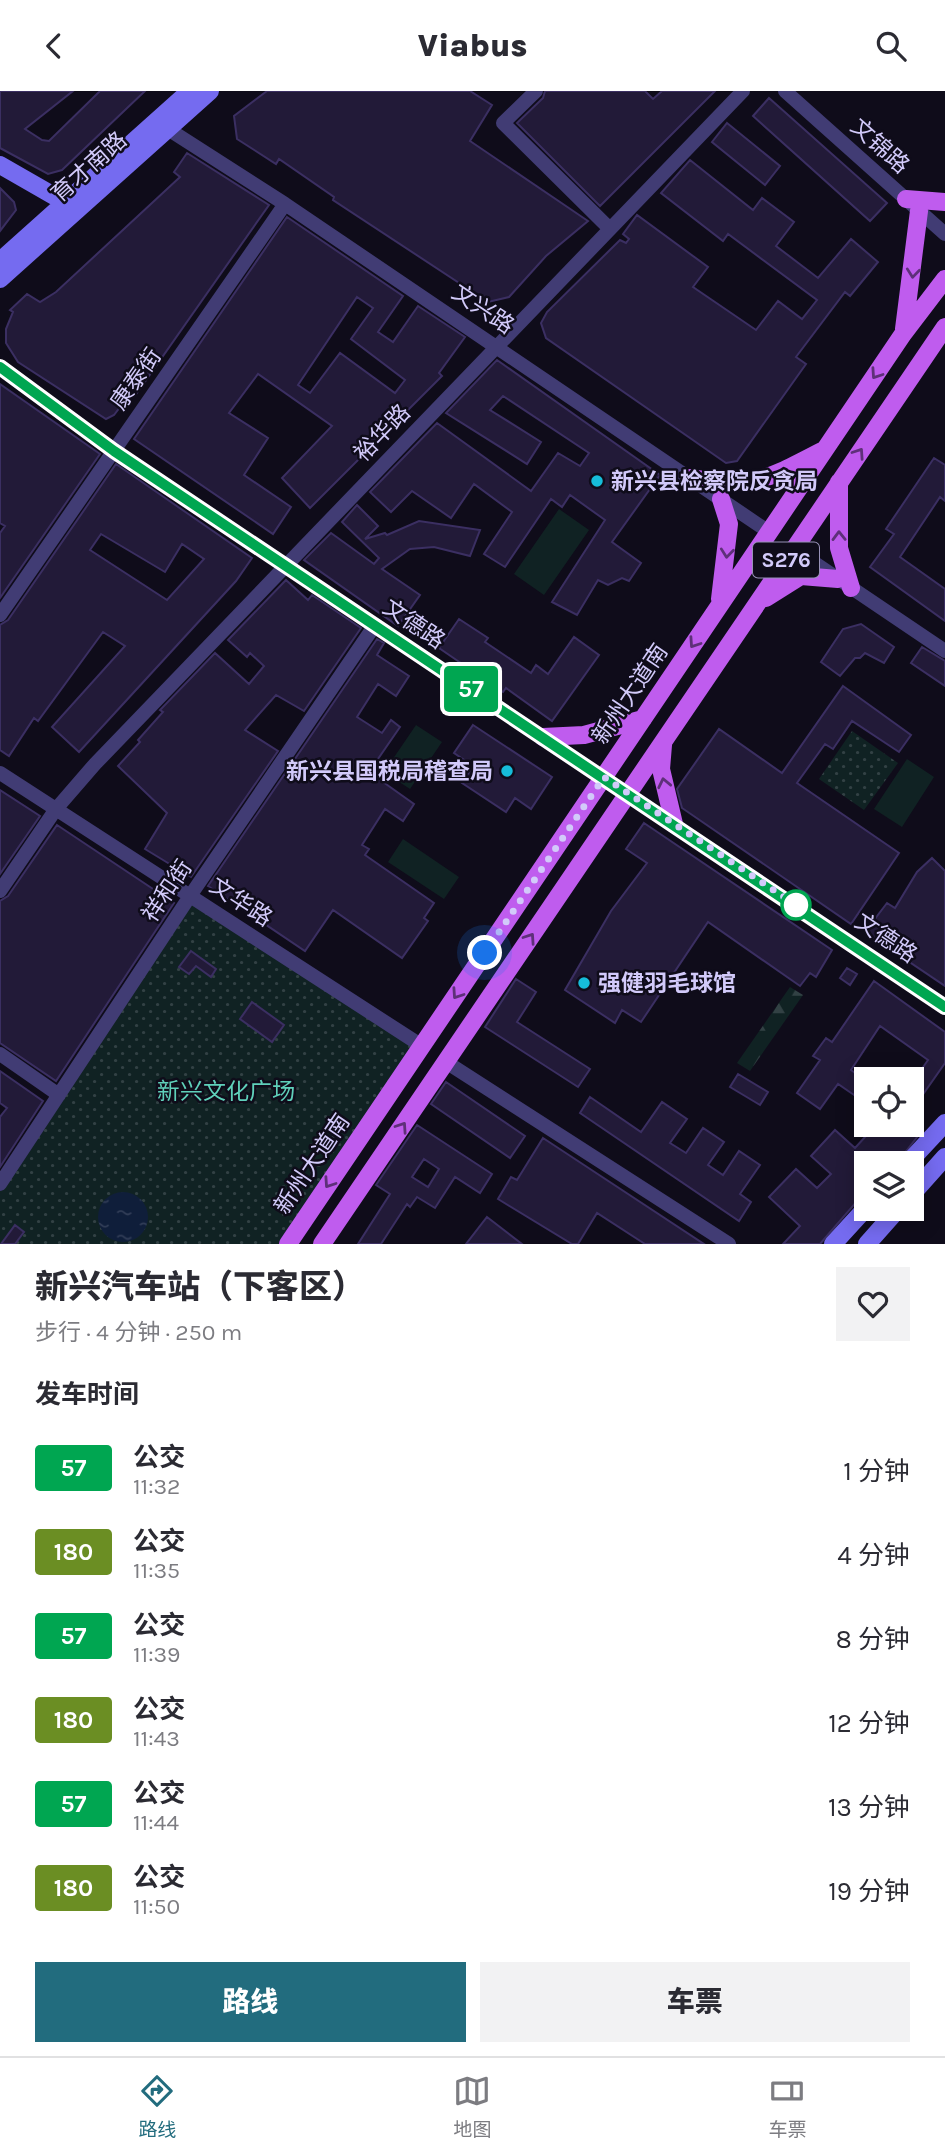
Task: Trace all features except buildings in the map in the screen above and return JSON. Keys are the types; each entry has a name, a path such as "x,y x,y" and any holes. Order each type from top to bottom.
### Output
{"main road":[{"path":"903,334 912,205 945,202"},
{"name":"新州大道南","path":"288,1244 903,334 945,279"},
{"name":"S276","path":"323,1244 945,327"},
{"path":"689,478 742,485 770,478 825,450"},
{"path":"757,604 802,576 845,583 839,548 839,482"},
{"path":"718,607 729,524 721,499"},
{"path":"543,737 584,735 643,719"},
{"path":"663,742 661,769 674,824"}],"street":[{"name":"育才南路","path":"0,279 190,91"},
{"name":"育才南路","path":"0,261 168,129 210,91"},
{"path":"536,91 503,123 611,229"},
{"name":"裕华路","path":"0,891 57,809 95,764 743,91"},
{"name":"文锦路","path":"785,91 945,235"},
{"name":"文兴路","path":"168,129 285,204 769,532"},
{"path":"0,165 71,206"},
{"name":"康泰街","path":"0,615 285,204"},
{"name":"文德路","path":"0,367 114,451 945,1007"},
{"path":"794,549 945,651"},
{"name":"祥和街","path":"0,1184 190,896 375,625"},
{"name":"文华路","path":"0,773 422,1046"},
{"path":"0,1054 59,1095"},
{"path":"446,1062 729,1244"},
{"path":"919,1151 945,1123"},
{"path":"924,1181 945,1157"},
{"path":"833,1244 854,1221"},
{"path":"867,1244 887,1221"}],"green space":[{"path":"559,509 589,530 544,595 514,574"},
{"path":"416,725 442,742 410,789 384,772"},
{"path":"852,731 898,763 864,810 819,779"},
{"path":"907,759 934,777 902,827 874,809"},
{"path":"403,839 459,877 444,899 388,862"},
{"name":"新兴文化广场","path":"190,896 422,1046 288,1244 0,1244 0,1184"},
{"path":"790,987 803,995 750,1071 737,1063"}],"water":[{"path":"123,1192 140,1200 148,1217 140,1234 123,1242 106,1234 98,1217 106,1200"}],"bus line":[{"name":"57","path":"0,367 114,451 945,1007"}],"place":[{"name":"新兴县检察院反贪局","path":"597,481"},
{"name":"新兴县国税局稽查局","path":"507,771"},
{"name":"强健羽毛球馆","path":"584,983"}],"route":[{"path":"485,953 604,777 796,905"}]}
